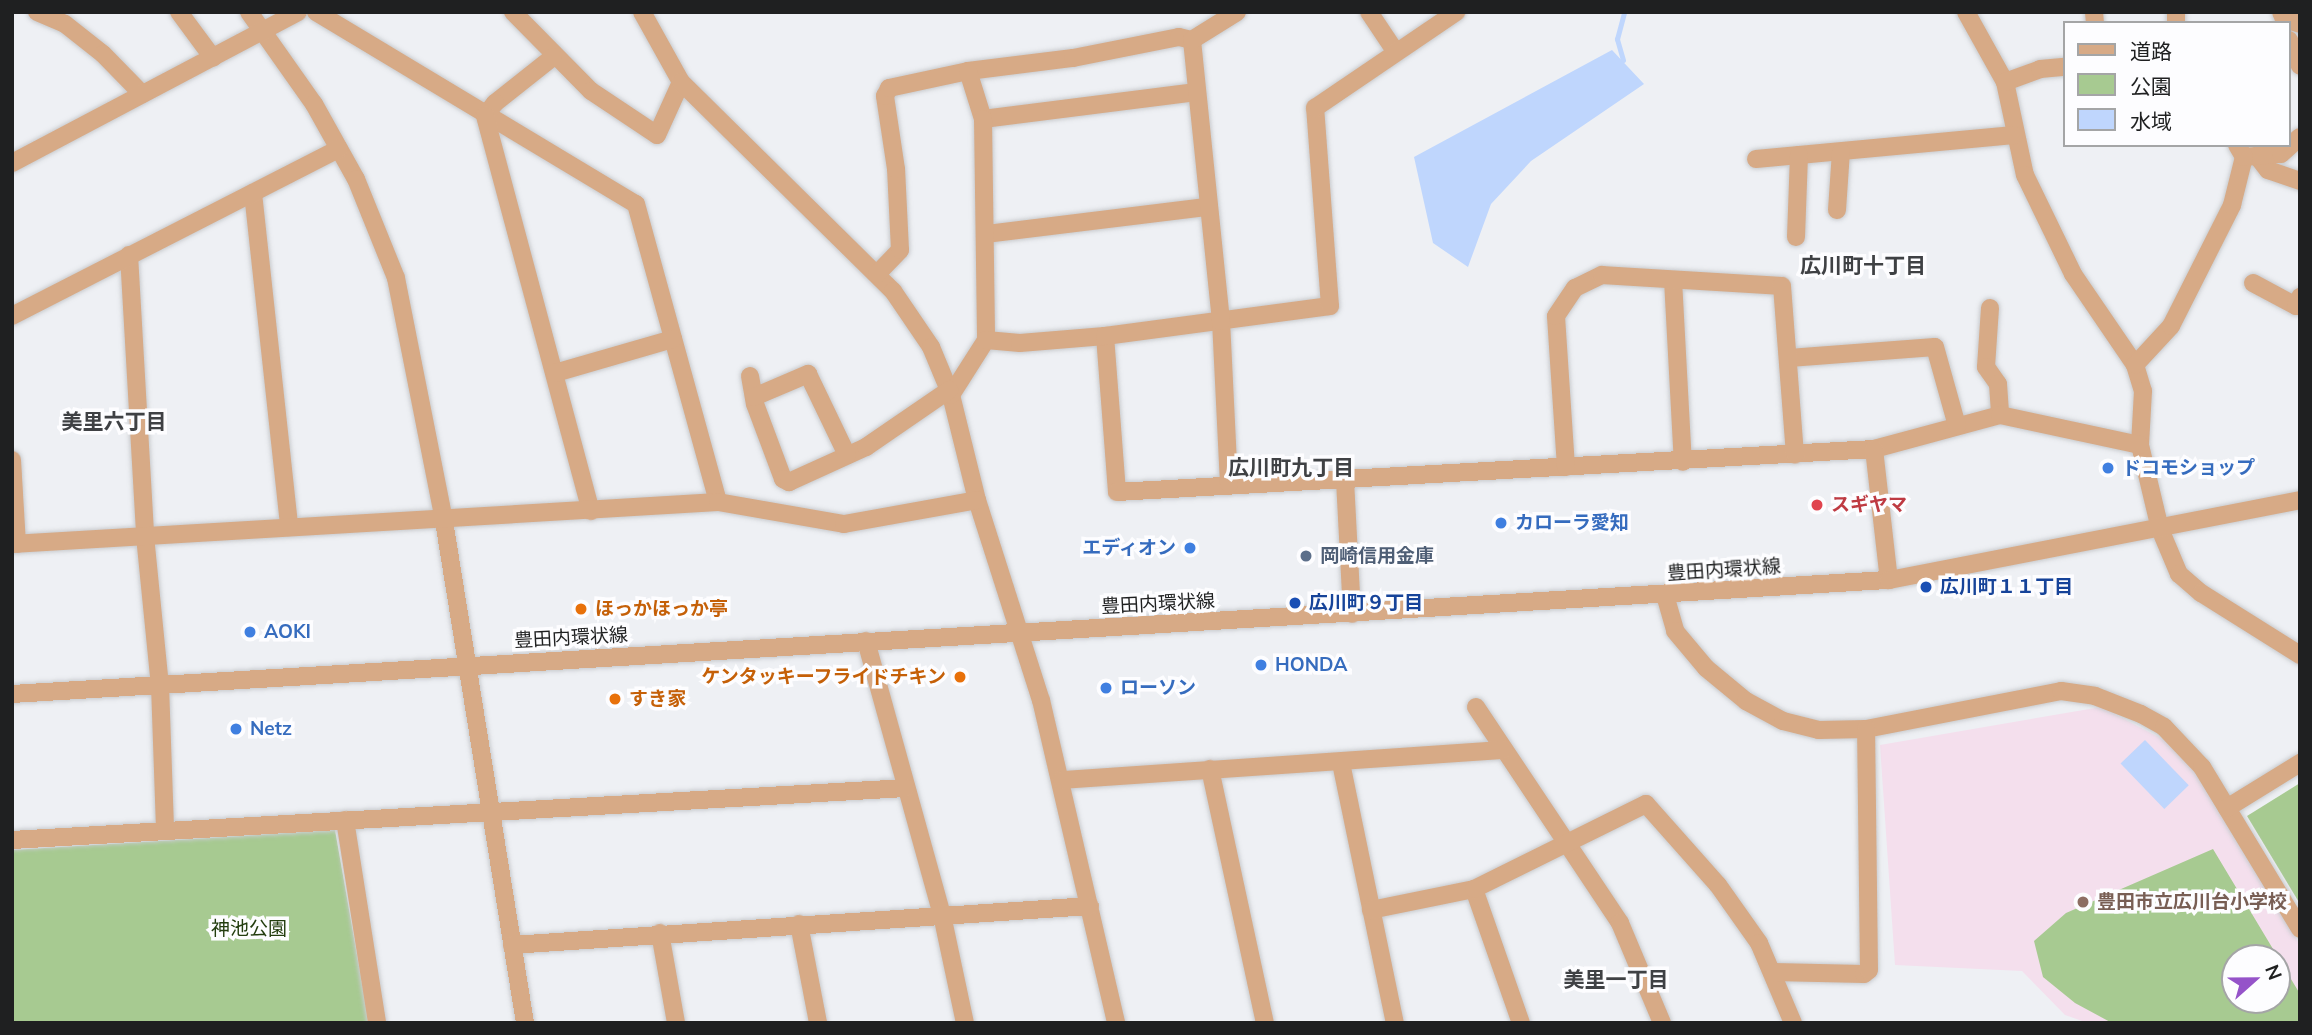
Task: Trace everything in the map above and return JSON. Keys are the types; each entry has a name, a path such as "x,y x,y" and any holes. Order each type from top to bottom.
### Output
{"street":[{"path":"37,12 65,24 94,46 142,94"},
{"path":"179,12 213,58"},
{"path":"248,12 339,149 379,227 396,278 444,521 465,665 525,1023"},
{"path":"12,163 264,33 298,12"},
{"path":"316,12 485,116 636,204 718,502"},
{"path":"513,12 553,57 591,91 657,135 681,82"},
{"path":"642,12 681,82 877,274 919,324 950,393 977,500 1021,633 1062,780 1116,1023"},
{"path":"877,274 900,250 896,169 885,96 888,88 968,71 1073,58 1179,37 1192,40 1237,12"},
{"path":"1369,12 1395,51"},
{"path":"986,341 1020,343 1105,336 1325,309 1332,302 1312,117 1321,102 1457,12"},
{"path":"1966,12 2005,82 2014,135 2025,175 2073,274 2135,365 2143,391 2140,445 2160,529 2179,574 2191,585 2300,655"},
{"path":"1192,40 1207,207 1221,321 1230,484"},
{"path":"485,116 495,103 553,57"},
{"path":"2005,82 2040,69 2064,67"},
{"path":"750,376 754,397 783,479 789,482 847,455 950,393 986,341 983,119 968,71"},
{"path":"983,119 1196,92"},
{"path":"485,116 591,511"},
{"path":"1756,159 2014,135"},
{"path":"2246,153 2281,154 2289,147"},
{"path":"12,316 339,149"},
{"path":"1838,210 1841,152"},
{"path":"2135,365 2171,326 2232,205 2246,153"},
{"path":"2246,153 2268,170 2300,181"},
{"path":"1796,237 1798,155"},
{"path":"253,194 289,527"},
{"path":"986,234 1207,207"},
{"path":"130,255 145,536 160,685 165,831"},
{"path":"1566,467 1556,316 1575,288 1602,275 1782,286 1790,358 1795,454"},
{"path":"1672,280 1683,462"},
{"path":"2253,283 2296,306 2300,297"},
{"path":"1990,308 1986,367 1998,384 2000,415"},
{"path":"1105,336 1117,492 1683,462 1874,449 2000,415 2140,445"},
{"path":"555,373 673,339"},
{"path":"1790,358 1935,346 1957,426"},
{"path":"754,397 808,374 847,455"},
{"path":"1874,449 1889,580"},
{"path":"12,460 15,544 289,527 444,521 718,502 827,524 977,500"},
{"path":"1345,480 1352,614"},
{"name":"豊田内環状線","path":"12,694 1889,580 2300,500"},
{"path":"1665,595 1675,631 1706,668 1746,701 1783,721 1819,730 1866,729 2034,694 2061,691 2095,696 2164,727 2202,767 2300,929"},
{"path":"866,641 942,915 965,1023"},
{"path":"1476,707 1620,923 1662,1023"},
{"path":"1773,972 1864,974 1869,970 1866,729"},
{"path":"1062,780 1504,750"},
{"path":"1341,763 1395,1023"},
{"path":"2227,808 2299,766"},
{"path":"1210,769 1265,1023"},
{"path":"12,840 905,788"},
{"path":"1371,910 1474,889 1639,805 1651,806 1718,885 1759,943 1793,1023"},
{"path":"345,820 377,1023"},
{"path":"1474,889 1521,1023"},
{"path":"512,945 1090,906"},
{"path":"799,924 818,1023"},
{"path":"660,933 676,1023"}],"shaded area":[{"name":"豊田市立広川台小学校","path":"2101,707 2168,742 2204,782 2300,945 2300,1023 2088,1023 2065,1015 2022,971 1895,965 1880,745"}],"green space":[{"path":"2300,783 2300,904 2247,816"},
{"name":"神池公園","path":"335,830 369,1023 12,1023 12,850"},
{"path":"2213,849 2270,944 2221,944 2221,1014 2291,1014 2291,979 2300,994 2300,1023 2112,1023 2075,1003 2043,977 2034,941 2066,913"}],"water":[{"path":"1612,50 1644,84 1531,161 1491,204 1468,267 1433,243 1414,157"},
{"path":"2145,740 2189,785 2164,809 2121,764"}],"waterway":[{"path":"1623,60 1617,39 1624,12"}],"place":[{"name":"ドコモショップ","path":"2108,468"},
{"name":"スギヤマ","path":"1817,505"},
{"name":"カローラ愛知","path":"1501,523"},
{"name":"エディオン","path":"1190,548"},
{"name":"岡崎信用金庫","path":"1306,556"},
{"name":"広川町１１丁目","path":"1926,587"},
{"name":"広川町９丁目","path":"1295,603"},
{"name":"ほっかほっか亭","path":"581,609"},
{"name":"AOKI","path":"250,632"},
{"name":"HONDA","path":"1261,665"},
{"name":"ケンタッキーフライドチキン","path":"960,677"},
{"name":"ローソン","path":"1106,688"},
{"name":"すき家","path":"615,699"},
{"name":"Netz","path":"236,729"},
{"name":"豊田市立広川台小学校","path":"2083,902"}],"district":[{"name":"広川町十丁目","path":"1863,265"},
{"name":"美里六丁目","path":"114,421"},
{"name":"広川町九丁目","path":"1291,467"},
{"name":"美里一丁目","path":"1616,979"}]}
